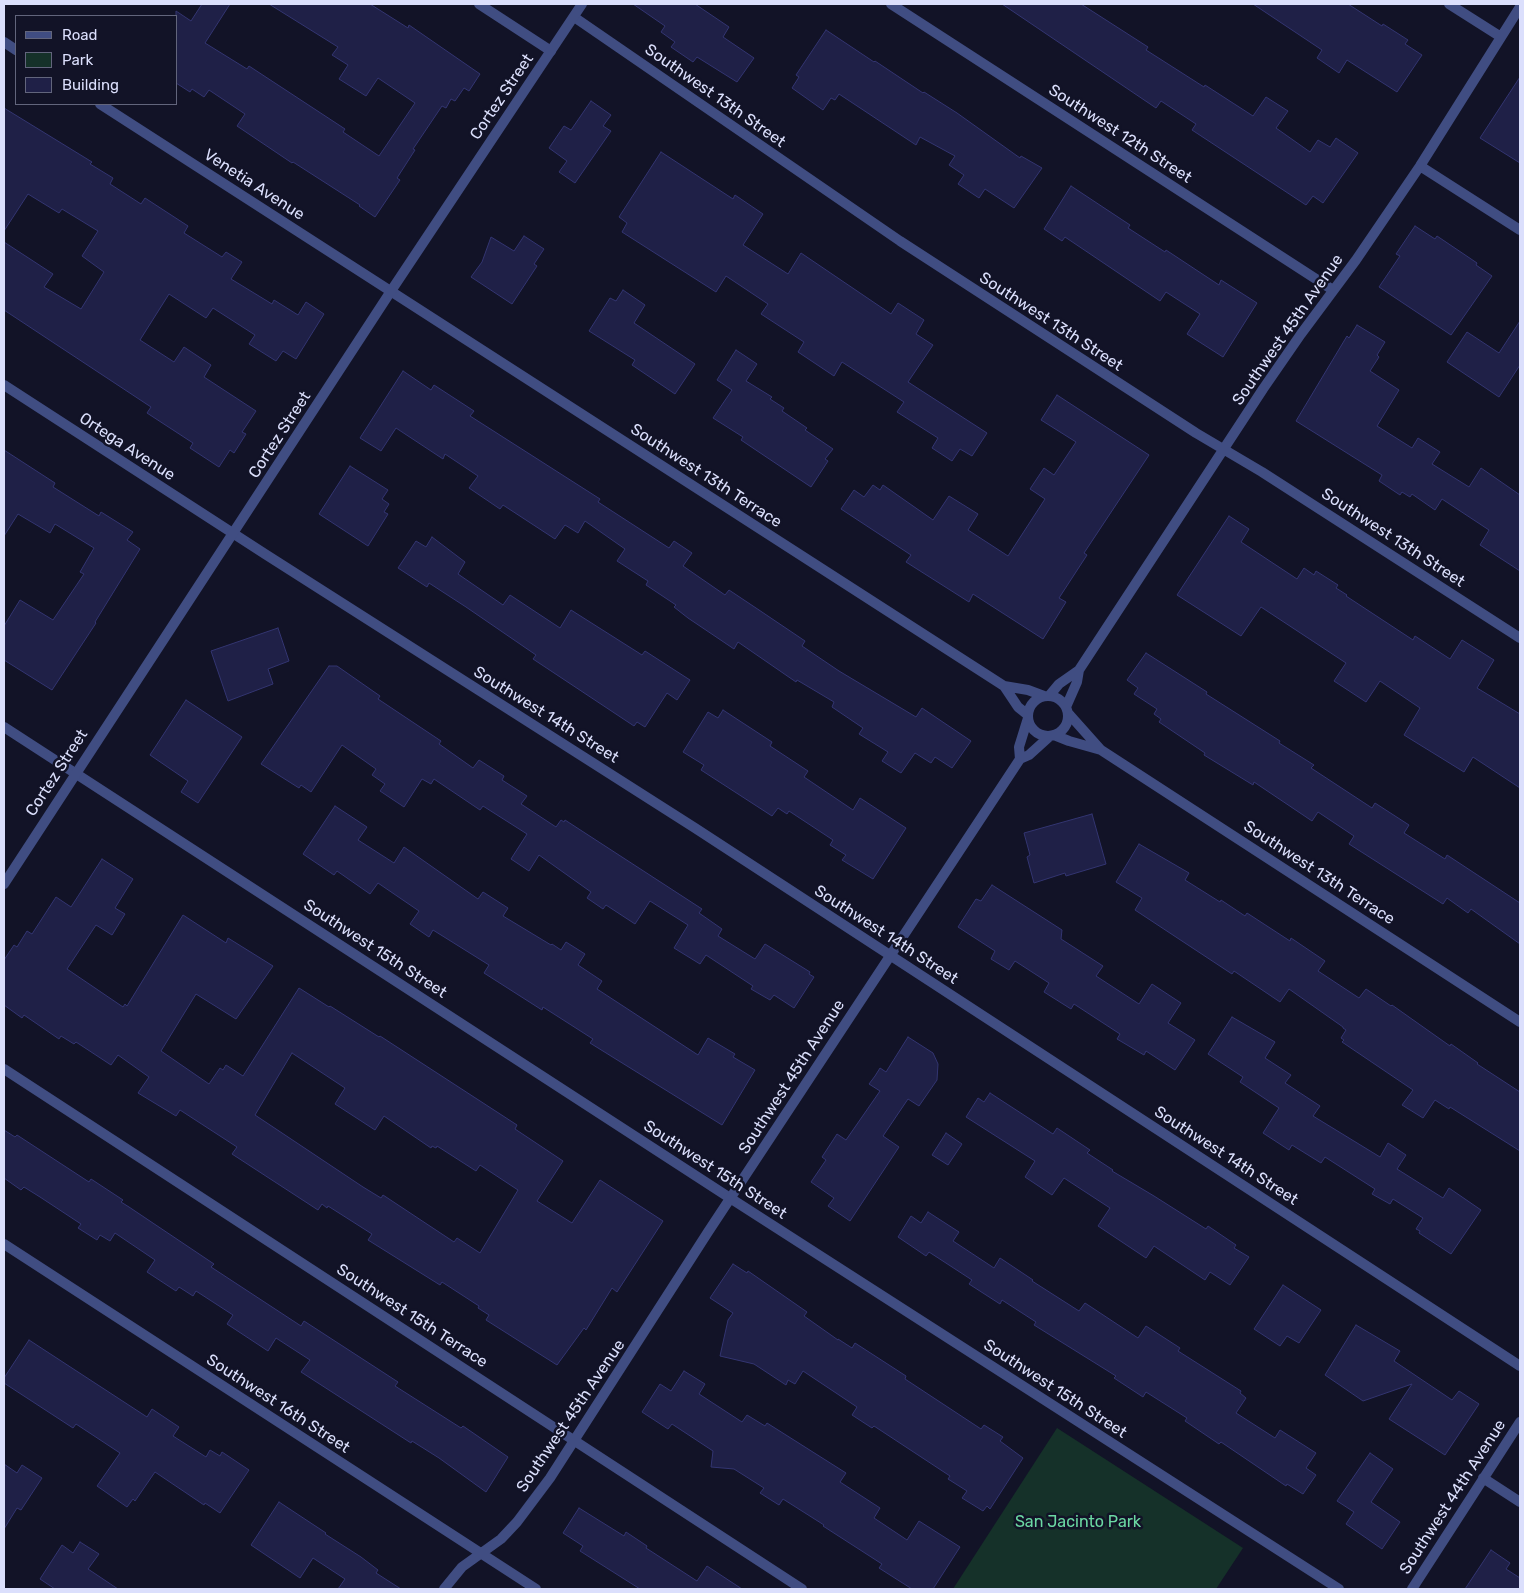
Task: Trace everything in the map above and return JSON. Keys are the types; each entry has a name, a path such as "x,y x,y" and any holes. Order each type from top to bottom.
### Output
{"street":[{"path":"479,4 551,51"},
{"name":"Cortez Street","path":"4,884 391,291 582,4"},
{"name":"Southwest 12th Street","path":"891,4 1333,290"},
{"path":"1449,4 1501,37"},
{"name":"Southwest 45th Avenue","path":"1067,710 1077,682 1079,670 1285,357 1356,260 1420,166 1520,7"},
{"name":"Southwest 13th Street","path":"574,17 900,241 1520,638"},
{"path":"4,42 15,49"},
{"name":"Venetia Avenue","path":"102,105 391,291"},
{"path":"1420,166 1520,230"},
{"name":"Southwest 13th Terrace","path":"391,291 1004,686 1028,690 1046,696"},
{"name":"Ortega Avenue","path":"4,385 234,534"},
{"name":"Southwest 14th Street","path":"234,534 695,828 1520,1366"},
{"name":"Southwest 45th Avenue","path":"1046,696 1079,670"},
{"name":"Southwest 13th Terrace","path":"1004,686 1018,707 1028,716"},
{"path":"1046,696 1058,699 1067,710 1068,719 1063,729 1052,735 1045,736 1035,732 1028,716 1031,705 1046,696"},
{"name":"Southwest 13th Terrace","path":"1067,710 1101,750 1520,1022"},
{"name":"Southwest 45th Avenue","path":"1020,759 1020,747 1028,716"},
{"name":"Southwest 15th Street","path":"4,727 730,1198 1339,1589"},
{"name":"Southwest 45th Avenue","path":"444,1589 462,1567 501,1540 517,1522 575,1440 730,1198 1020,759 1029,755 1052,735"},
{"name":"Southwest 13th Terrace","path":"1052,735 1101,750"},
{"name":"Southwest 15th Terrace","path":"4,1069 802,1589"},
{"name":"Southwest 16th Street","path":"4,1244 536,1589"},
{"name":"Southwest 44th Avenue","path":"1412,1589 1520,1422"},
{"path":"1483,1478 1520,1502"}],"green space":[{"name":"San Jacinto Park","path":"1057,1428 1243,1548 1216,1589 953,1589"}],"building":[{"path":"202,4 230,4 205,43 247,69 249,66 345,129 343,132 379,156 415,103 378,78 366,96 339,79 348,65 332,55 338,47 269,4 370,4 408,28 409,25 480,74 469,91 464,88 455,101 451,99 446,108 442,106 413,149 415,150 397,178 400,180 375,217 360,205 237,126 245,114 209,90 204,97 192,89 190,92 178,84 178,15 176,15 176,11 191,21"},
{"path":"633,4 695,4 729,27 723,37 754,58 737,82 697,57 693,62 671,47 675,42 661,32 665,26"},
{"path":"1002,4 1081,4 1148,47 1146,50 1253,116 1266,97 1288,111 1276,128 1310,152 1318,140 1330,147 1336,138 1358,153 1323,203 1313,196 1306,205 1192,130 1196,124 1161,101 1156,108"},
{"path":"1253,4 1348,4 1408,40 1405,44 1422,55 1397,92 1347,60 1339,73 1317,58 1322,50"},
{"path":"826,30 957,113 1020,158 1021,156 1042,168 1014,208 985,189 979,198 958,184 964,175 949,165 955,156 920,137 916,145 839,94 835,100 831,98 823,110 792,88 799,77 796,75"},
{"path":"1520,77 1520,163 1480,138"},
{"path":"591,101 611,115 603,126 611,131 575,183 559,172 567,161 549,148 564,126 571,130"},
{"path":"4,108 92,162 90,164 113,178 110,184 141,204 145,198 188,226 184,233 222,257 226,252 242,262 231,279 272,304 274,300 298,315 306,302 324,314 296,359 283,351 276,361 249,344 255,335 213,308 206,318 169,294 140,340 174,362 184,347 211,365 204,377 256,411 242,432 246,434 234,453 230,450 219,467 190,448 193,443 147,413 151,407 4,310 4,242 53,274 44,287 81,309 104,272 82,256 98,231 62,209 59,213 28,194 4,231"},
{"path":"661,152 733,199 735,195 763,214 743,245 788,274 801,253 891,314 898,303 924,320 916,334 933,345 908,382 987,433 972,456 960,449 952,461 932,448 938,438 897,412 904,402 842,362 834,376 798,352 804,342 761,314 768,304 726,276 716,292 622,232 627,223 619,217"},
{"path":"1071,186 1130,225 1128,228 1165,252 1166,250 1219,285 1221,280 1257,303 1223,357 1187,334 1200,314 1166,292 1160,301 1065,237 1062,241 1044,229"},
{"path":"1415,226 1435,239 1437,236 1477,263 1476,265 1492,276 1451,335 1379,287 1400,256 1396,254"},
{"path":"524,236 544,249 534,264 537,266 512,304 471,277 482,262 491,237 514,251"},
{"path":"623,290 645,305 634,323 695,364 675,394 632,365 635,360 589,331 610,298 616,301"},
{"path":"1520,321 1520,365 1499,397 1447,362 1467,332 1499,353"},
{"path":"1357,325 1385,342 1377,355 1379,357 1370,371 1399,390 1377,426 1412,448 1418,438 1440,452 1432,464 1469,487 1481,468 1520,495 1520,571 1480,545 1489,530 1442,499 1435,510 1412,494 1410,497 1402,492 1400,495 1379,481 1382,475 1296,421 1347,336 1349,338"},
{"path":"736,350 757,364 746,381 772,397 770,399 784,408 782,411 833,449 825,459 828,461 811,487 741,440 743,437 713,418 732,390 717,380"},
{"path":"403,371 431,390 434,385 474,411 470,416 600,499 598,502 669,548 674,541 692,553 683,566 725,595 729,590 759,610 805,641 802,646 839,671 916,717 922,708 971,741 952,768 935,757 931,763 915,753 901,773 882,761 888,752 859,734 863,728 832,707 834,702 797,680 796,682 738,642 734,649 688,618 674,607 676,605 646,585 648,581 617,561 625,549 585,521 578,533 565,525 555,539 503,505 500,509 469,488 478,476 445,454 443,459 396,428 381,451 360,438"},
{"path":"1057,395 1149,455 1084,553 1087,555 1059,598 1066,602 1043,639 973,594 969,602 906,562 911,555 841,509 854,490 864,497 873,485 880,490 883,485 933,520 949,496 978,514 968,530 1008,556 1045,499 1030,489 1044,468 1054,475 1076,442 1041,420"},
{"path":"4,450 55,483 53,487 99,516 101,512 133,532 127,540 140,549 96,623 52,690 4,660 4,626 20,600 53,620 84,574 80,572 94,548 55,524 50,533 18,514 4,536"},
{"path":"350,466 388,490 382,499 389,504 384,512 388,514 368,546 319,514"},
{"path":"1229,516 1249,529 1241,542 1297,579 1304,568 1314,575 1316,571 1338,585 1336,588 1346,596 1413,640 1415,636 1450,659 1462,640 1494,660 1477,688 1520,714 1520,788 1473,757 1464,772 1404,735 1420,708 1380,681 1366,702 1334,681 1346,663 1261,607 1241,636 1177,595"},
{"path":"432,537 465,562 458,574 503,605 510,595 560,628 571,610 642,655 645,651 690,680 677,700 667,693 645,727 637,722 634,726 533,659 536,655 466,607 429,583 427,587 398,568 416,541 426,547"},
{"path":"278,628 289,661 268,669 273,684 228,701 211,651"},
{"path":"1146,653 1280,741 1279,743 1314,765 1311,768 1372,808 1375,803 1409,825 1404,833 1445,859 1447,855 1520,903 1520,944 1471,909 1468,913 1447,898 1443,904 1349,844 1354,836 1318,812 1312,821 1254,782 1253,785 1204,755 1205,753 1159,722 1161,719 1154,714 1157,709 1134,694 1138,688 1127,680"},
{"path":"329,666 337,666 380,696 378,699 441,741 439,744 473,768 479,760 504,776 502,780 527,796 521,804 556,827 561,820 564,822 565,820 702,909 699,913 722,929 718,936 755,959 765,944 810,972 809,974 814,977 794,1008 774,995 770,1000 751,989 753,986 706,955 700,964 674,948 688,925 650,901 635,924 606,905 603,909 587,898 591,892 539,855 529,871 511,859 527,834 483,806 480,810 434,779 431,784 422,779 404,807 380,791 385,784 372,775 376,769 342,745 311,792 301,785 299,788 261,764"},
{"path":"186,700 242,737 198,803 181,792 188,781 150,755"},
{"path":"723,710 772,742 770,746 808,771 804,777 853,810 860,798 906,828 873,879 842,860 846,855 830,845 833,840 789,811 787,814 778,808 772,816 701,770 704,765 683,752 708,712 718,718"},
{"path":"335,806 367,827 358,840 394,863 404,847 478,899 483,892 508,908 503,916 551,945 561,950 566,942 585,954 578,965 602,981 597,989 698,1055 708,1038 735,1054 733,1057 755,1070 722,1125 590,1043 593,1039 543,1007 542,1010 484,973 489,965 433,930 429,937 410,924 419,911 378,883 370,894 337,871 334,875 303,854"},
{"path":"1092,814 1106,864 1066,876 1065,873 1034,883 1027,857 1030,855 1024,833"},
{"path":"1139,844 1189,873 1185,880 1245,916 1247,913 1290,941 1291,938 1325,961 1318,971 1359,998 1366,989 1450,1046 1451,1044 1477,1064 1520,1092 1520,1151 1450,1107 1449,1109 1435,1100 1423,1118 1402,1105 1413,1090 1342,1042 1344,1040 1341,1038 1346,1030 1343,1027 1289,989 1280,1002 1234,971 1232,974 1135,910 1142,898 1116,882"},
{"path":"102,859 133,879 115,908 125,914 112,935 96,925 67,969 123,1007 125,1004 127,1006 183,915 226,943 228,938 273,966 236,1019 196,994 161,1051 209,1084 220,1068 223,1070 226,1065 243,1076 299,988 380,1036 517,1125 515,1129 563,1161 537,1201 572,1223 600,1180 663,1221 617,1292 612,1288 586,1330 584,1328 557,1365 486,1320 489,1315 478,1308 479,1306 442,1282 440,1285 368,1240 372,1234 328,1206 327,1208 322,1204 318,1210 232,1154 237,1147 180,1110 176,1116 138,1093 149,1077 118,1055 111,1065 76,1042 74,1044 61,1036 59,1039 24,1015 22,1018 4,1005 4,960 14,945 17,947 27,931 32,934 56,897 71,907","holes":["292,1053 345,1088 335,1104 375,1130 384,1116 431,1148 432,1146 436,1148 437,1146 476,1171 480,1165 518,1190 480,1253 457,1238 454,1242 383,1195 381,1198 363,1187 255,1115"]},
{"path":"992,885 1062,930 1061,939 1103,966 1096,976 1139,1004 1152,984 1181,1003 1168,1023 1195,1040 1175,1070 1146,1051 1144,1055 1117,1039 1120,1034 1074,1004 1071,1009 1044,992 1049,983 1015,961 1009,970 991,959 995,951 958,927 976,899 981,901"},
{"path":"1232,1017 1275,1042 1265,1058 1291,1075 1285,1083 1320,1106 1313,1116 1380,1157 1388,1143 1406,1155 1397,1169 1443,1198 1449,1188 1481,1210 1451,1254 1419,1233 1420,1231 1416,1229 1423,1218 1393,1199 1390,1204 1372,1194 1375,1189 1325,1157 1321,1163 1292,1145 1289,1150 1263,1133 1279,1108 1240,1082 1243,1077 1208,1054"},
{"path":"908,1037 933,1053 938,1064 937,1080 919,1106 908,1099 883,1136 899,1147 850,1221 828,1206 834,1198 811,1182 826,1160 822,1157 837,1134 846,1140 880,1091 869,1084 880,1068 886,1072"},
{"path":"990,1093 1053,1134 1057,1128 1090,1150 1087,1153 1112,1171 1206,1229 1208,1226 1236,1245 1234,1248 1249,1257 1230,1285 1210,1272 1205,1280 1154,1246 1146,1258 1098,1226 1110,1208 1064,1178 1052,1195 1025,1177 1035,1161 966,1117 978,1098 984,1102"},
{"path":"4,1130 15,1137 17,1135 89,1182 91,1179 123,1200 121,1202 214,1264 211,1267 301,1326 304,1321 398,1382 395,1386 461,1428 463,1426 508,1457 486,1492 439,1458 412,1441 411,1443 301,1372 310,1360 276,1338 268,1351 227,1324 233,1315 196,1291 193,1296 179,1287 176,1291 147,1272 155,1260 115,1233 110,1241 100,1235 97,1240 78,1228 81,1224 24,1187 21,1190 4,1178"},
{"path":"946,1133 962,1144 948,1165 932,1155"},
{"path":"928,1212 959,1232 953,1241 994,1268 1000,1258 1079,1311 1085,1303 1138,1338 1146,1326 1180,1348 1178,1351 1241,1391 1240,1393 1246,1398 1236,1413 1275,1438 1280,1430 1316,1453 1306,1468 1316,1475 1303,1494 1287,1484 1286,1486 1221,1442 1219,1444 1185,1421 1187,1418 1146,1392 1143,1397 1114,1378 1116,1376 1034,1325 1036,1322 1002,1300 1000,1304 969,1284 972,1280 929,1252 926,1256 898,1237 911,1216 921,1223"},
{"path":"733,1264 747,1273 748,1271 807,1312 804,1316 838,1340 852,1348 855,1343 906,1376 905,1379 981,1429 984,1425 1003,1437 1000,1441 1023,1458 990,1509 987,1506 983,1511 962,1498 967,1491 948,1479 950,1476 874,1426 872,1428 852,1415 857,1407 803,1371 795,1384 788,1380 786,1385 754,1364 720,1356 728,1320 733,1313 710,1298"},
{"path":"1283,1285 1321,1310 1299,1343 1287,1336 1280,1346 1254,1329"},
{"path":"1356,1325 1400,1351 1394,1361 1452,1400 1459,1391 1479,1404 1445,1455 1389,1419 1412,1384 1363,1401 1325,1375"},
{"path":"29,1340 147,1417 152,1409 179,1427 173,1436 206,1457 210,1450 220,1456 222,1452 249,1470 220,1513 205,1503 204,1505 155,1472 135,1501 133,1499 127,1507 97,1486 120,1453 76,1424 73,1428 4,1383 4,1378"},
{"path":"684,1371 705,1384 699,1394 742,1422 747,1415 765,1426 767,1423 846,1473 840,1482 880,1508 874,1518 907,1540 919,1521 960,1547 933,1589 912,1589 879,1568 882,1564 783,1499 779,1505 760,1493 764,1488 734,1469 711,1467 713,1451 672,1424 668,1429 642,1412 660,1384 671,1391"},
{"path":"1370,1453 1393,1469 1371,1502 1400,1522 1382,1549 1346,1524 1354,1512 1337,1501"},
{"path":"4,1464 17,1473 22,1465 42,1478 21,1510 17,1508 4,1529"},
{"path":"279,1502 361,1557 378,1570 376,1573 401,1589 338,1589 345,1579 313,1558 300,1578 251,1545"},
{"path":"579,1508 624,1536 626,1532 647,1546 646,1548 697,1581 707,1566 742,1589 640,1589 580,1551 583,1546 563,1533"},
{"path":"80,1542 99,1554 88,1569 118,1589 55,1589 40,1579 62,1545 73,1553"},
{"path":"1491,1550 1510,1563 1506,1569 1520,1578 1520,1589 1465,1589"}]}
